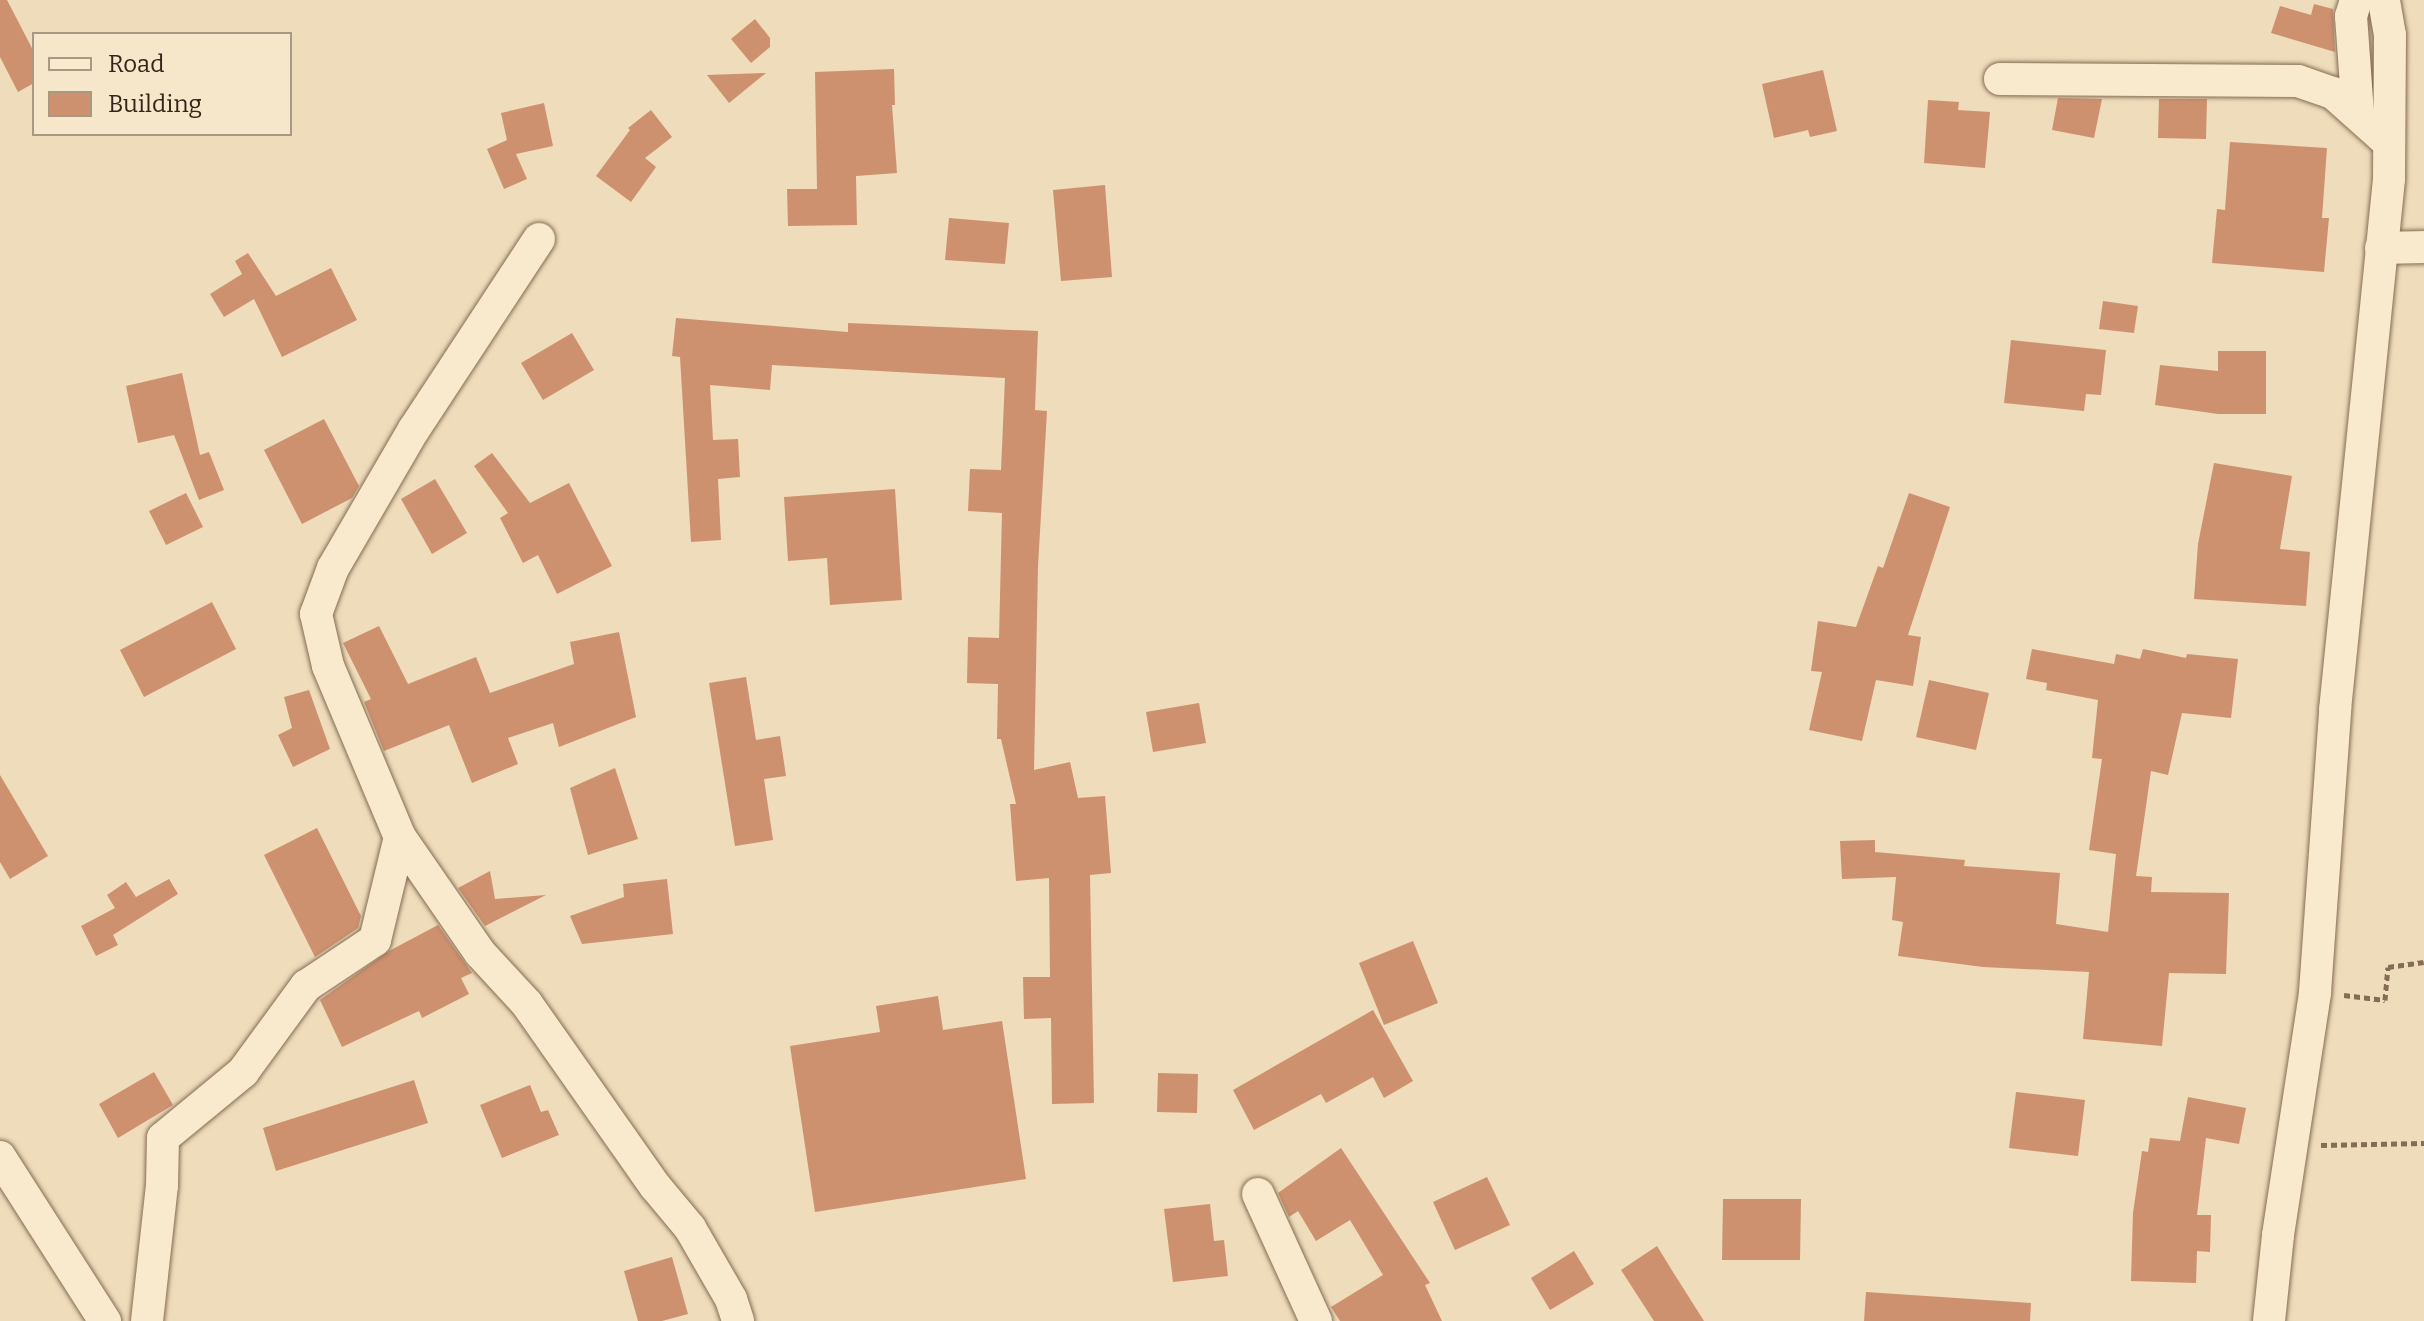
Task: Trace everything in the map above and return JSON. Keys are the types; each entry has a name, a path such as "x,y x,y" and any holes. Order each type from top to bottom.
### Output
{"street":[{"path":"2356,0 2351,16 2358,113"},
{"path":"2269,1321 2315,992 2335,710 2381,248 2389,143 2390,35 2384,0"},
{"path":"2000,79 2298,81 2333,93 2389,143"},
{"path":"539,239 414,429 333,568 316,614 328,666 400,837 480,953 527,1004 655,1186 690,1228 731,1299 738,1321"},
{"path":"2381,248 2424,247"},
{"path":"147,1321 162,1186 163,1138 243,1072 306,986 375,940 400,837"},
{"path":"0,1157 105,1321"},
{"path":"1258,1194 1316,1321"}],"path":[{"path":"2315,992 2385,1000 2388,967 2424,962"},
{"path":"2292,1145 2424,1143"}],"building":[{"path":"0,0 7,0 32,48 32,84 18,92 0,57"},
{"path":"2314,4 2333,9 2335,52 2271,33 2280,6 2311,15"},
{"path":"755,19 770,38 770,47 751,63 731,39"},
{"path":"894,69 895,105 892,105 897,173 856,176 857,225 788,226 787,189 817,189 815,72"},
{"path":"1823,70 1837,131 1810,137 1808,130 1774,138 1762,84"},
{"path":"766,73 729,103 707,75"},
{"path":"2058,98 2102,99 2094,138 2052,130"},
{"path":"2159,99 2207,99 2206,139 2158,138"},
{"path":"1928,100 1959,102 1958,110 1990,112 1985,168 1924,163"},
{"path":"544,103 553,146 516,154 527,179 504,189 487,149 507,140 501,113"},
{"path":"651,110 672,137 645,158 656,167 631,202 596,176 630,130 628,128"},
{"path":"2230,142 2327,148 2322,218 2329,218 2324,272 2212,263 2217,209 2225,210"},
{"path":"1105,185 1112,277 1061,281 1053,190"},
{"path":"949,218 1009,223 1005,264 945,260"},
{"path":"248,253 276,296 331,268 357,320 282,357 254,299 224,317 210,294 242,274 235,261"},
{"path":"2103,301 2138,306 2134,333 2099,329"},
{"path":"676,318 848,332 848,323 1038,331 1035,410 1047,411 1038,566 1034,770 1070,762 1078,798 1105,796 1111,873 1090,875 1094,1103 1052,1104 1051,1018 1024,1019 1023,977 1050,977 1049,878 1016,881 1010,804 1016,804 1001,739 997,739 998,684 967,683 968,637 999,638 1002,513 968,511 970,469 1001,470 1005,378 772,365 770,390 710,385 713,440 738,439 740,477 718,479 721,540 691,542 680,357 672,356"},
{"path":"572,333 594,370 543,400 521,363"},
{"path":"2011,340 2106,350 2101,395 2086,394 2084,411 2004,403"},
{"path":"2218,351 2266,351 2266,414 2218,414 2155,405 2160,365 2218,371"},
{"path":"182,373 200,455 209,452 224,490 199,500 174,435 138,443 126,386"},
{"path":"324,419 359,486 352,498 302,524 264,450"},
{"path":"492,453 530,503 569,483 612,566 557,594 538,555 523,563 500,518 508,513 474,466"},
{"path":"2214,463 2292,476 2280,549 2310,552 2306,606 2194,599 2198,544"},
{"path":"435,479 467,533 432,554 401,499"},
{"path":"895,489 902,600 830,605 827,558 788,561 784,497"},
{"path":"186,493 203,527 166,545 149,511"},
{"path":"1909,493 1950,507 1908,635 1921,637 1913,686 1876,680 1862,741 1809,730 1822,672 1811,671 1818,621 1856,627 1878,566 1883,568"},
{"path":"212,602 236,649 144,697 120,650"},
{"path":"379,626 408,684 476,657 490,693 574,664 570,642 619,632 636,717 559,747 553,723 508,738 518,764 472,783 449,725 384,751 364,702 371,699 343,643"},
{"path":"2032,649 2114,664 2116,654 2140,659 2143,649 2186,658 2187,654 2238,659 2231,718 2182,713 2168,775 2151,771 2136,876 2152,877 2151,892 2229,893 2226,974 2169,973 2162,1046 2083,1039 2089,972 1983,967 1898,956 1903,922 1892,920 1896,877 1842,879 1840,841 1875,840 1875,852 1965,860 1964,866 2060,873 2056,924 2108,932 2116,854 2089,850 2102,759 2092,758 2098,700 2046,690 2047,683 2026,679"},
{"path":"746,677 756,740 780,736 786,776 764,779 773,840 735,846 709,683"},
{"path":"1929,680 1989,693 1976,750 1916,737"},
{"path":"309,690 330,749 293,767 278,735 292,728 284,697"},
{"path":"1199,703 1206,743 1153,752 1146,712"},
{"path":"615,768 638,839 588,855 570,788"},
{"path":"0,775 48,856 10,879 0,862"},
{"path":"317,828 361,916 358,928 315,957 264,855"},
{"path":"490,871 495,899 546,895 485,926 458,888"},
{"path":"169,879 178,894 113,935 118,945 96,956 81,926 115,908 107,895 126,882 136,897"},
{"path":"667,879 673,934 582,944 570,916 624,897 623,884"},
{"path":"438,925 472,973 461,978 469,994 422,1018 419,1011 342,1047 320,1000 389,951"},
{"path":"1413,941 1438,1003 1384,1025 1359,963"},
{"path":"938,996 943,1030 1002,1021 1026,1179 815,1212 790,1046 880,1032 876,1006"},
{"path":"1373,1010 1413,1081 1384,1098 1373,1077 1326,1103 1321,1094 1254,1130 1233,1090"},
{"path":"154,1072 173,1105 118,1138 99,1104"},
{"path":"1158,1073 1198,1074 1197,1113 1157,1112"},
{"path":"414,1080 428,1123 276,1171 263,1128"},
{"path":"530,1085 541,1112 548,1110 559,1135 502,1158 480,1105"},
{"path":"2016,1092 2085,1100 2078,1156 2009,1148"},
{"path":"2188,1097 2246,1108 2239,1144 2206,1138 2197,1215 2211,1215 2210,1252 2197,1251 2196,1283 2131,1281 2133,1213 2142,1151 2148,1152 2150,1138 2180,1141"},
{"path":"1341,1148 1430,1283 1425,1285 1442,1321 1340,1321 1331,1307 1383,1275 1350,1220 1316,1241 1298,1211 1289,1217 1278,1193"},
{"path":"1487,1177 1510,1225 1455,1250 1433,1202"},
{"path":"1723,1199 1801,1199 1800,1260 1722,1260"},
{"path":"1210,1204 1214,1241 1224,1240 1228,1276 1173,1282 1164,1209"},
{"path":"1657,1246 1704,1321 1654,1321 1621,1270"},
{"path":"1574,1251 1594,1284 1550,1310 1531,1278"},
{"path":"672,1257 688,1314 662,1321 638,1321 624,1271"},
{"path":"1866,1292 2031,1303 2030,1321 1864,1321"}]}
